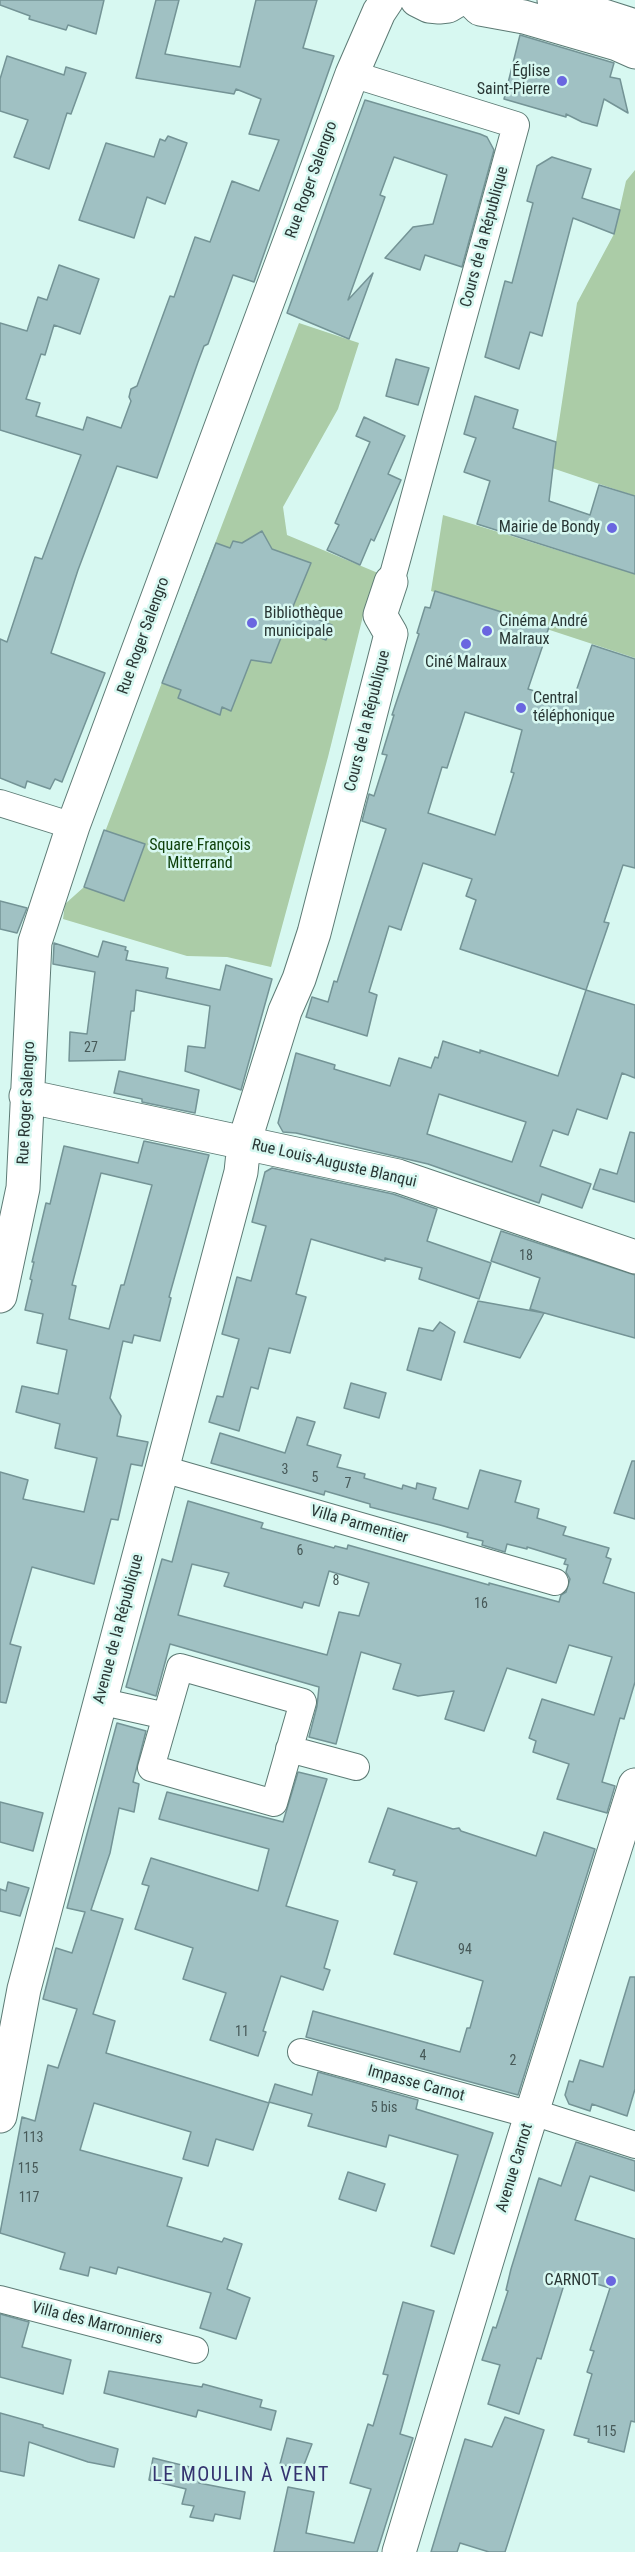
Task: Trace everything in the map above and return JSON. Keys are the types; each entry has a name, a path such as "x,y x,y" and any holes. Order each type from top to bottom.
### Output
{"street":[{"name":"Rue Roger Salengro","path":"0,1296 23,1188 35,942 73,826 352,74 379,12 387,0"},
{"path":"417,0 429,6 438,7 448,6 458,0"},
{"path":"471,0 480,9 524,17 618,44 635,52"},
{"path":"554,0 635,26"},
{"name":"Cours de la République","path":"244,1143 285,1011 300,979 317,921 391,634 380,615 516,125 352,74"},
{"path":"0,803 73,826"},
{"name":"Rue Louis-Auguste Blanqui","path":"26,1096 398,1176 635,1257"},
{"name":"Avenue de la République","path":"0,2116 24,1989 241,1172 244,1143"},
{"name":"Villa Parmentier","path":"163,1469 555,1582"},
{"path":"180,1667 303,1702 274,1803 151,1768 166,1716 180,1667"},
{"path":"99,1701 166,1716"},
{"path":"289,1749 356,1767"},
{"name":"Avenue Carnot","path":"399,2552 531,2115 635,1785"},
{"name":"Impasse Carnot","path":"301,2052 531,2115 545,2116 635,2145"},
{"name":"Villa des Marronniers","path":"0,2299 195,2349"}],"green space":[{"path":"635,170 635,496 552,468 577,303 614,234 626,181"},
{"name":"Square François Mitterrand","path":"299,323 359,343 338,409 283,507 287,535 378,573 365,608 328,757 271,967 227,957 187,956 63,919 65,904 84,887"},
{"path":"443,515 635,574 635,658 431,591"}],"building":[{"path":"0,0 104,0 96,34 68,25 66,30 29,19 30,16 0,5"},
{"path":"156,0 179,0 165,54 240,67 256,0 317,0 303,48 334,56 254,282 233,275 208,344 204,346 198,362 157,478 117,466 78,570 51,653 105,673 62,782 55,779 50,789 27,781 25,788 0,778 0,639 7,642 35,557 42,559 81,455 0,430 0,323 27,331 38,297 47,300 59,265 99,279 80,334 54,325 45,355 41,354 26,399 40,403 36,416 83,430 87,417 121,428 131,401 129,397 131,389 137,386 170,296 174,297 195,237 210,242 232,181 259,191 279,140 249,134 261,99 236,89 234,94 136,78"},
{"name":"Église Saint-Pierre","path":"520,35 614,63 610,77 620,79 628,113 604,99 597,126 566,114 566,117 504,99"},
{"path":"7,56 64,75 66,67 86,73 71,114 67,113 49,169 14,157 28,120 0,111 0,79"},
{"path":"365,100 480,134 487,137 494,150 462,267 425,255 420,270 385,258 413,227 433,224 447,175 394,157 380,195 385,197 348,300 373,273 349,339 287,313"},
{"path":"168,136 187,143 165,204 147,197 134,238 79,220 106,143 154,157 160,139 165,141"},
{"path":"552,157 591,169 582,198 620,210 614,234 573,218 542,336 530,332 519,369 485,357 505,281 512,283 533,203 527,201 537,166"},
{"path":"396,359 429,368 418,405 386,396"},
{"path":"475,396 518,410 513,428 556,442 549,501 590,515 599,485 635,496 635,574 477,524 490,481 464,472 476,438 464,434"},
{"path":"364,417 405,436 388,474 401,480 374,541 371,539 360,565 327,550 339,525 335,523 370,442 356,436"},
{"name":"Bibliothèque municipale","path":"262,531 272,549 311,563 292,609 332,625 326,640 286,625 271,663 251,660 231,711 222,707 220,715 178,698 181,690 162,683 216,543 230,548 233,541 242,543"},
{"path":"435,591 549,627 528,689 572,703 592,645 635,659 635,868 623,865 604,922 609,923 586,990 460,949 476,900 466,896 472,879 423,863 401,930 389,926 369,992 377,995 367,1036 306,1017 312,997 328,1002 334,981 337,982 386,829 362,821 369,794 374,796 387,755 382,754 394,715 392,715 419,634 417,633 425,607 430,608","holes":["465,712 522,730 511,772 514,773 495,835 428,813 442,767 447,768"]},
{"path":"104,830 145,844 124,901 84,887"},
{"path":"0,901 27,908 17,933 0,929"},
{"path":"103,941 126,947 125,950 128,951 126,960 168,968 166,978 220,990 226,965 272,979 241,1090 185,1071 188,1046 205,1048 210,1006 136,990 125,1060 69,1061 70,1032 87,1034 95,972 53,964 54,943 98,957"},
{"path":"586,990 635,1005 635,1078 622,1073 607,1119 577,1109 568,1135 553,1130 540,1166 591,1184 582,1208 542,1194 539,1203 428,1164 296,1133 283,1132 278,1123 296,1053 335,1065 334,1069 390,1086 399,1058 431,1068 435,1057 438,1058 443,1041 480,1053 480,1050 558,1076","holes":["439,1094 526,1122 512,1162 427,1134"]},
{"path":"119,1071 199,1090 195,1113 142,1102 142,1099 114,1093"},
{"path":"630,1132 635,1133 635,1202 593,1189 600,1169 617,1174"},
{"path":"144,1141 209,1155 169,1297 171,1298 160,1341 134,1335 132,1343 123,1341 110,1398 121,1416 117,1436 148,1442 142,1466 131,1464 118,1520 111,1519 94,1584 32,1567 10,1644 21,1647 6,1703 0,1702 0,1472 28,1480 23,1499 84,1512 97,1458 55,1448 60,1424 16,1412 22,1386 58,1394 67,1350 37,1343 43,1314 25,1310 32,1280 30,1279 34,1262 32,1262 46,1203 50,1204 64,1146 138,1163","holes":["101,1173 152,1185 109,1329 69,1319 76,1286 72,1285"]},
{"path":"272,1168 393,1194 437,1209 427,1241 491,1263 479,1299 419,1279 422,1268 385,1258 385,1261 311,1239 296,1294 306,1297 290,1353 269,1348 258,1389 251,1387 239,1431 209,1422 217,1396 223,1397 239,1339 222,1334 237,1277 251,1281 266,1226 252,1222 265,1172"},
{"path":"501,1231 635,1275 635,1338 530,1309 540,1278 491,1261"},
{"path":"478,1301 544,1313 520,1358 464,1342"},
{"path":"440,1322 455,1332 441,1380 407,1370 419,1328 433,1331"},
{"path":"351,1383 386,1393 379,1418 344,1408"},
{"path":"297,1417 315,1422 307,1445 341,1455 337,1467 365,1474 364,1478 402,1489 403,1485 416,1489 417,1483 436,1488 433,1499 468,1509 480,1470 521,1481 515,1502 539,1509 537,1518 566,1527 563,1535 609,1548 606,1557 611,1559 603,1583 635,1593 635,1682 624,1719 620,1718 602,1782 615,1786 607,1813 557,1799 569,1764 533,1752 536,1741 529,1738 542,1699 594,1715 612,1657 569,1645 556,1683 507,1668 484,1731 445,1719 454,1691 418,1696 393,1689 401,1664 361,1652 336,1744 309,1737 319,1687 170,1644 156,1696 126,1687 162,1559 172,1562 188,1501 263,1523 261,1528 334,1548 335,1546 347,1549 348,1545 489,1585 489,1583 559,1602 561,1595 566,1592 570,1579 566,1572 568,1565 564,1564 566,1559 527,1547 527,1549 507,1544 505,1552 482,1545 483,1541 467,1537 468,1533 370,1507 370,1504 325,1491 324,1495 211,1463 220,1433 285,1453","holes":["192,1564 229,1573 224,1586 302,1608 304,1602 319,1606 329,1571 369,1583 359,1616 339,1612 327,1655 178,1615"]},
{"path":"632,1461 635,1461 635,1519 614,1513"},
{"path":"117,1723 146,1731 133,1782 139,1784 134,1812 119,1808 110,1853 91,1910 123,1919 93,2014 115,2021 106,2053 269,2103 253,2150 216,2139 208,2166 183,2159 191,2132 94,2103 80,2150 182,2178 167,2226 222,2242 224,2238 242,2244 227,2289 250,2298 236,2339 200,2328 211,2293 118,2267 116,2274 90,2267 88,2276 60,2269 65,2253 0,2233 22,2117 35,2121 48,2065 58,2068 77,2009 43,1999 56,1948 72,1953 85,1912 67,1908"},
{"path":"298,1772 327,1779 286,1906 338,1921 324,1968 330,1970 323,1990 281,1976 263,2031 266,2032 258,2056 210,2040 226,1993 183,1979 193,1948 135,1929 149,1886 142,1884 151,1858 258,1891 269,1849 159,1819 167,1792 283,1822"},
{"path":"0,1802 43,1813 33,1851 0,1842"},
{"path":"388,1808 453,1829 459,1828 461,1831 536,1856 544,1832 595,1849 518,2095 306,2037 313,2011 460,2052 467,2028 470,2028 483,1981 394,1954 417,1882 393,1875 395,1870 369,1862"},
{"path":"8,1882 29,1888 20,1916 0,1911 0,1889 6,1891"},
{"path":"630,1977 635,1977 635,2089 627,2116 592,2104 590,2111 569,2104 565,2095 569,2081 573,2082 580,2060 603,2067"},
{"path":"318,2072 418,2100 416,2109 493,2133 454,2254 431,2246 458,2155 389,2135 386,2147 308,2126 312,2114 269,2102 275,2084 312,2095"},
{"name":"CARNOT","path":"576,2142 635,2161 635,2191 590,2176 575,2220 635,2239 635,2422 631,2421 624,2452 588,2442 589,2439 574,2435 592,2374 587,2372 594,2351 590,2350 610,2288 567,2275 541,2359 537,2358 519,2414 488,2404 500,2365 482,2360 493,2327 496,2328 508,2291 506,2290 511,2269 539,2178 561,2186"},
{"path":"348,2172 385,2184 376,2211 339,2199"},
{"path":"403,2302 434,2311 400,2434 413,2438 377,2552 274,2552 288,2487 314,2492 306,2533 354,2543 371,2489 350,2483 368,2424 373,2426 388,2375 383,2374"},
{"path":"0,2314 29,2322 22,2347 71,2360 63,2394 0,2377"},
{"path":"109,2371 202,2387 203,2384 262,2400 260,2407 276,2411 271,2430 198,2410 196,2417 104,2393"},
{"path":"0,2413 118,2449 114,2467 88,2462 29,2442 24,2476 0,2471"},
{"path":"505,2417 544,2430 505,2552 489,2552 460,2543 457,2552 431,2552 465,2439 492,2447"},
{"path":"287,2438 312,2444 302,2470 280,2464"},
{"path":"153,2458 202,2470 199,2483 245,2492 240,2519 215,2514 213,2521 190,2517 194,2506 182,2504 186,2489 149,2480"}],"place":[{"name":"Église Saint-Pierre","path":"562,81"},
{"name":"Mairie de Bondy","path":"612,528"},
{"name":"Bibliothèque municipale","path":"252,623"},
{"name":"Cinéma André Malraux","path":"487,631"},
{"name":"Ciné Malraux","path":"466,644"},
{"name":"Central téléphonique","path":"521,708"},
{"name":"CARNOT","path":"611,2281"}],"district":[{"name":"LE MOULIN À VENT","path":"241,2476"}]}
